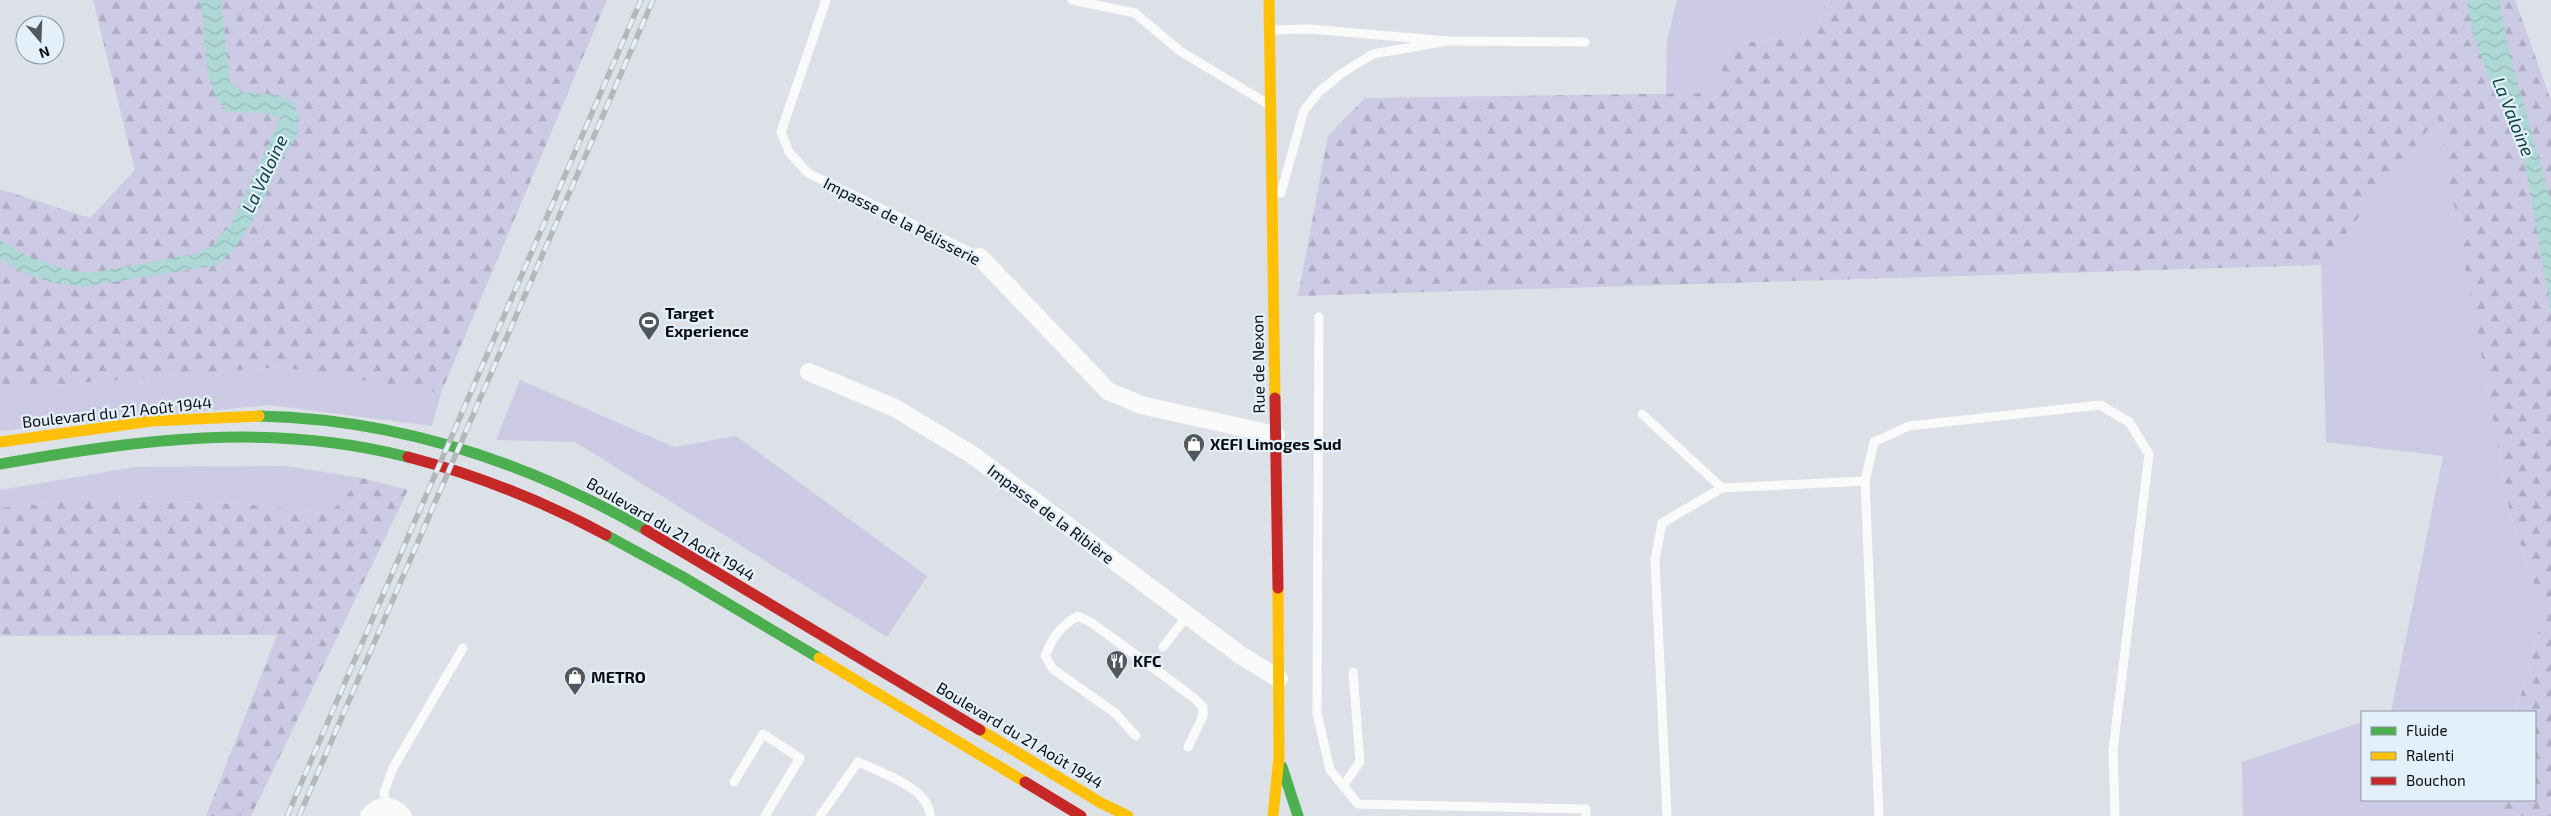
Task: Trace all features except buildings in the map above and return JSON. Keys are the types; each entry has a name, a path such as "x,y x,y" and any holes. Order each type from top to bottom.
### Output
{"main road":[{"name":"Rue de Nexon","path":"1269,0 1279,679 1279,757 1273,816"},
{"name":"Boulevard du 21 Août 1944","path":"0,442 66,431 181,417 246,416 310,419 406,434 474,453 538,476 588,498 644,529 1100,802 1128,816"},
{"name":"Boulevard du 21 Août 1944","path":"0,464 76,451 180,438 239,438 310,441 398,454 474,476 590,525 726,603 1081,816"},
{"name":"Rue de Nexon","path":"1279,757 1298,816"}],"street":[{"name":"Impasse de la Pélisserie","path":"980,257 1108,391 1141,406 1276,435"},
{"name":"Impasse de la Ribière","path":"809,372 894,408 974,456 1187,616 1239,654 1279,679"},
{"path":"369,816 374,811 386,807 398,811 403,816"}],"lane":[{"name":"Impasse de la Pélisserie","path":"826,0 781,132 789,152 808,173 980,257"},
{"path":"1072,0 1135,13 1180,51 1270,105"},
{"path":"1269,31 1310,28 1447,41 1585,42"},
{"path":"1272,222 1304,110 1318,92 1342,73 1373,54 1447,41"},
{"path":"1318,317 1317,714 1330,770 1358,804 1586,810 1586,816"},
{"path":"1879,816 1865,481 1874,442 1910,426 2100,405 2130,422 2149,454 2113,750 2115,816"},
{"path":"1642,414 1722,488"},
{"path":"1667,816 1655,560 1662,523 1722,488 1865,481"},
{"path":"1136,736 1115,713 1053,669 1046,656 1052,638 1063,625 1078,616 1092,623 1193,697 1203,707 1204,716 1188,747"},
{"path":"1163,647 1187,616"},
{"path":"386,807 384,792 394,766 463,648"},
{"path":"1343,786 1360,762 1354,672"},
{"path":"734,782 764,734 800,758 765,816"},
{"path":"820,816 858,762 912,786 930,810 930,816"}],"green space":[{"path":"93,0 607,0 441,393 281,367 0,389 0,189 90,218 135,170"},
{"path":"1677,0 1826,0 1816,35 1731,44 1714,93 1666,96 1667,40"},
{"path":"1826,0 2515,0 2551,100 2551,816 2506,816 2496,801 2536,801 2536,711 2509,711 2519,702 2544,613 2510,513 2438,117 2321,265 1298,296 1328,136 1365,98 1714,93 1731,44 1816,35"},
{"path":"2438,116 2510,513 2544,613 2519,702 2509,711 2391,711 2443,456 2326,442 2321,265"},
{"path":"281,367 441,393 432,426 269,405 0,431 0,389"},
{"path":"520,380 674,447 736,436 927,576 887,637 575,442 496,440"},
{"path":"285,466 362,478 329,514 245,504 81,500 0,508 0,490 135,467"},
{"path":"362,478 408,490 251,816 206,816 277,635 0,636 0,508 81,500 245,504 329,514"},
{"path":"2361,722 2361,801 2496,801 2506,816 2243,816 2242,762"}],"water":[{"name":"La Valoine","path":"200,0 221,0 230,82 242,92 278,95 294,102 299,118 296,138 280,161 260,209 236,246 218,265 82,287 50,282 22,272 0,259 0,240 27,256 68,270 92,273 194,254 212,246 232,222 280,119 266,113 228,112 219,101 213,88 206,59"},
{"name":"La Valoine","path":"2467,0 2499,0 2512,63 2551,201 2551,312 2522,147 2491,84 2471,29"}],"railway":[{"path":"287,816 641,0"},
{"path":"299,816 653,0"}],"traffic: fast":[{"path":"259,416 310,419 361,426 410,435 459,449 555,484 646,530"},
{"path":"0,464 52,455 153,442 254,437 356,446 408,457"},
{"path":"606,535 683,577 819,658"},
{"path":"1282,767 1298,816"}],"traffic: slow":[{"path":"1269,0 1275,398"},
{"path":"0,442 152,421 259,416"},
{"path":"1273,816 1279,757 1278,588"},
{"path":"819,658 1025,782"},
{"path":"980,730 1101,803 1128,816"}],"traffic: jam":[{"path":"1275,398 1278,588"},
{"path":"408,457 459,472 509,490 558,511 606,535"},
{"path":"646,530 980,730"},
{"path":"1025,782 1081,816"}],"place":[{"name":"Target Experience","path":"649,341"},
{"name":"XEFI Limoges Sud","path":"1194,463"},
{"name":"KFC","path":"1117,680"},
{"name":"METRO","path":"575,696"}]}
